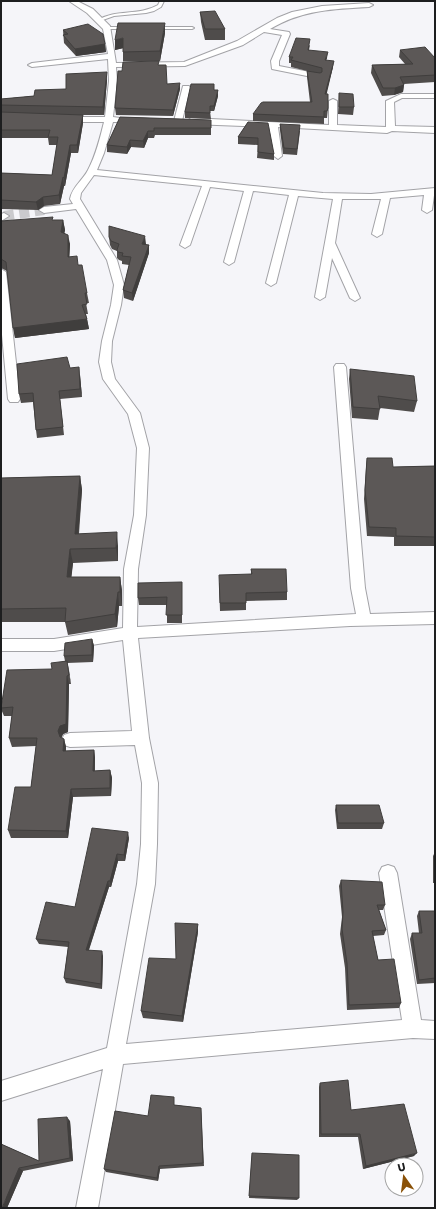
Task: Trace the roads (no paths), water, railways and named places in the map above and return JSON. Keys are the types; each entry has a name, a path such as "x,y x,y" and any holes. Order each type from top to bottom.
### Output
{"street":[{"path":"72,1 90,11 107,28 112,56 113,81 109,120 100,153 92,172 76,193 75,199 112,260 119,285 105,362 110,379 134,413 140,432 143,466 140,515 131,569 130,633 132,664 141,738 150,783 149,844 146,878 130,979 88,1208"},
{"path":"112,65 185,64 240,42 280,20 307,10 369,5"},
{"path":"263,30 286,34 275,62 275,67 317,76"},
{"path":"32,65 112,56"},
{"path":"186,88 174,121 379,131 391,128 435,130"},
{"path":"391,128 390,101 401,96 435,96"},
{"path":"333,101 333,128"},
{"path":"55,119 124,120"},
{"path":"273,125 278,156"},
{"path":"92,172 338,197 386,196 432,192 427,210"},
{"path":"185,245 207,184"},
{"path":"229,262 249,188"},
{"path":"271,283 294,193"},
{"path":"377,234 386,196"},
{"path":"320,297 338,197"},
{"path":"44,210 78,206"},
{"path":"330,243 355,298"},
{"path":"1,272 14,399"},
{"path":"340,367 358,588 364,620"},
{"path":"1,645 54,645 130,633 364,620 435,618"},
{"path":"70,740 141,738"},
{"path":"388,873 413,1029"},
{"path":"1,1091 115,1055 413,1029 435,1030"}],"lane":[{"path":"100,20 113,15 150,12 160,6 162,1"},
{"path":"107,28 129,28"},
{"path":"152,28 192,28"}],"tunnel":[{"path":"4,216 44,210"}]}
